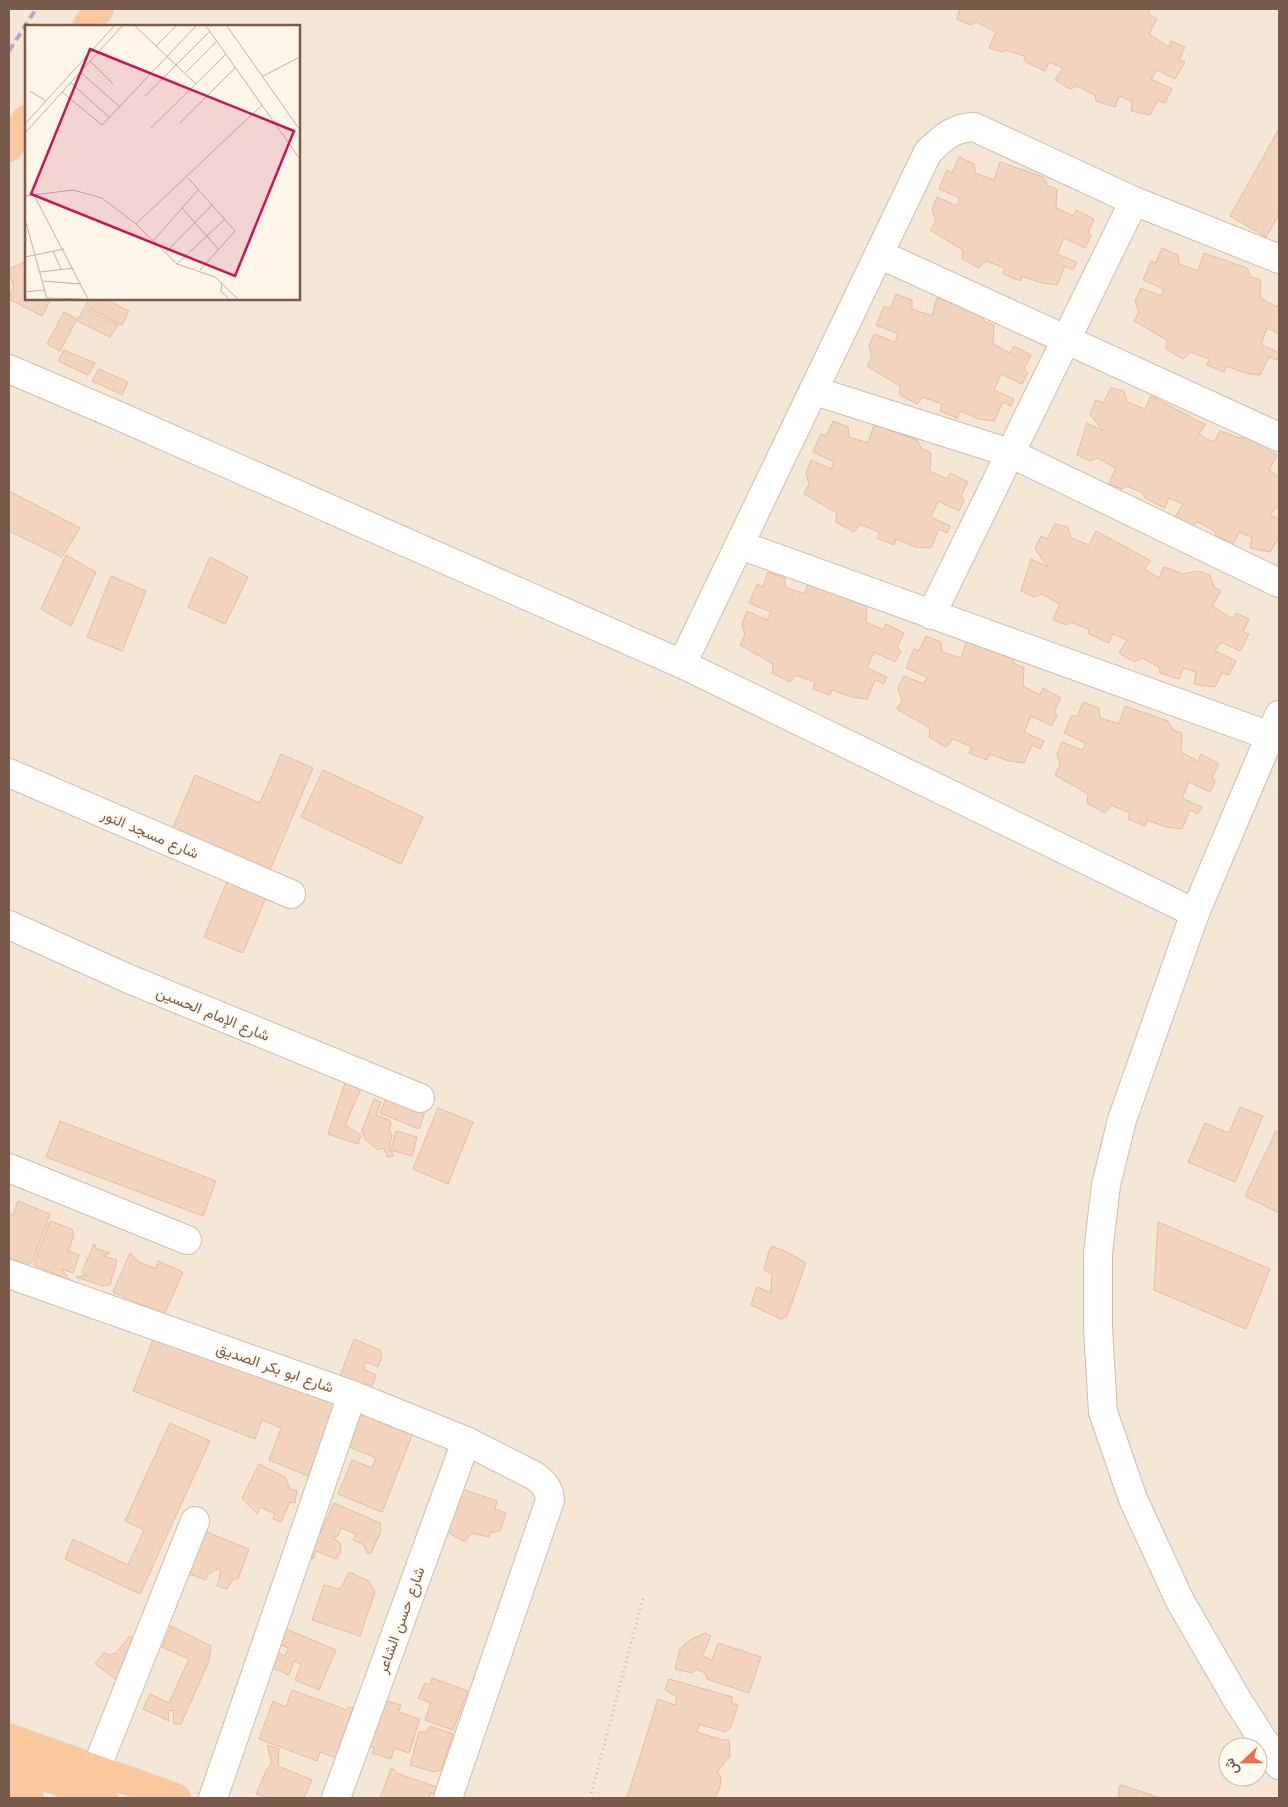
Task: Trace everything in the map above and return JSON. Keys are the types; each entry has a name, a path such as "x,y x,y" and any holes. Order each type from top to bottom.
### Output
{"highway":[{"path":"88,25 98,9"},
{"path":"9,146 25,122"},
{"path":"9,1738 176,1798"},
{"path":"9,1763 104,1798"},
{"path":"9,1776 69,1798"},
{"path":"9,1791 29,1798"}],"street":[{"path":"682,664 815,391 928,152 946,135 964,128 974,127 1134,201 1279,259"},
{"path":"932,614 1134,201"},
{"path":"879,254 1279,437"},
{"path":"9,369 682,664 1195,913"},
{"path":"815,391 1010,453 1279,583"},
{"path":"740,545 932,614 1275,726 1195,913 1122,1120 1106,1185 1098,1253 1098,1328 1103,1412 1132,1500 1180,1600 1238,1701 1279,1765"},
{"name":"شارع مسجد النور","path":"9,773 291,894"},
{"name":"شارع الإمام الحسين","path":"9,925 128,979 420,1098"},
{"path":"9,1168 187,1240"},
{"name":"شارع ابو بكر الصديق","path":"9,1274 352,1395 466,1441 536,1476 548,1488 550,1500 448,1798"},
{"path":"213,1798 352,1395"},
{"name":"شارع حسن الشاعر","path":"336,1798 466,1441"},
{"path":"96,1769 195,1521"}],"path":[{"path":"590,1798 644,1595"}],"shaded area":[{"path":"9,9 1279,9 1279,1798 9,1798"}],"building":[{"path":"960,9 1148,9 1150,15 1157,19 1149,34 1169,47 1171,41 1185,47 1179,60 1185,62 1175,79 1157,70 1151,79 1172,89 1165,103 1158,100 1150,115 1131,111 1132,101 1119,96 1115,107 1096,101 1095,95 1077,86 1070,89 1055,80 1063,68 1049,62 1045,71 1026,62 1024,56 1006,50 1003,52 989,48 996,32 977,22 970,25 957,19"},
{"path":"1279,129 1279,214 1266,237 1230,216"},
{"path":"959,157 974,164 975,173 994,180 1000,162 1043,177 1048,186 1057,189 1056,208 1073,216 1076,210 1094,219 1088,233 1091,236 1085,248 1064,238 1057,254 1077,262 1073,270 1065,266 1057,285 1042,283 1022,276 1020,281 1003,274 1005,268 986,261 979,268 962,259 963,250 930,230 936,221 932,210 937,197 957,206 960,198 939,189 947,170 952,173"},
{"path":"1162,248 1178,255 1179,264 1198,271 1204,253 1247,268 1251,277 1261,280 1260,298 1277,307 1279,302 1279,334 1267,328 1261,344 1279,353 1277,360 1269,357 1260,375 1245,373 1226,366 1224,372 1207,365 1209,359 1190,352 1183,359 1166,349 1167,340 1134,321 1139,312 1135,301 1141,288 1161,296 1164,289 1143,280 1151,261 1156,263"},
{"path":"25,261 25,300 50,300 42,316 9,299 14,286 9,275 9,269"},
{"path":"896,294 912,300 912,309 932,316 937,298 980,313 985,322 994,325 993,344 1010,353 1014,346 1031,355 1024,369 1028,373 1022,384 1001,374 994,390 1014,399 1011,406 1003,402 994,421 979,419 960,411 957,418 940,411 942,404 923,397 917,404 900,395 900,386 867,366 872,357 869,346 874,334 895,342 898,334 876,325 884,306 890,309"},
{"path":"88,300 107,300 129,311 122,325 85,306"},
{"path":"84,308 118,325 110,337 77,321"},
{"path":"64,312 77,319 60,351 47,344"},
{"path":"64,350 95,363 88,375 58,361"},
{"path":"99,369 128,382 122,395 92,381"},
{"path":"1111,388 1124,391 1127,402 1145,409 1151,396 1206,425 1199,433 1206,439 1214,442 1220,431 1239,438 1254,435 1265,439 1269,451 1277,455 1269,470 1279,477 1279,508 1276,507 1270,515 1279,519 1279,537 1270,552 1250,548 1252,537 1239,532 1234,543 1216,537 1215,531 1198,522 1190,526 1175,517 1183,504 1169,498 1165,508 1145,498 1143,493 1126,486 1122,489 1109,484 1116,468 1097,458 1090,461 1077,455 1087,423 1103,431 1090,414 1096,400 1103,403"},
{"path":"833,421 848,427 849,437 868,443 874,425 917,440 922,449 931,453 930,471 947,479 950,473 968,482 961,496 964,500 959,511 938,501 931,517 950,526 947,533 939,529 931,548 915,547 896,539 894,545 877,538 879,532 860,524 854,532 836,522 837,513 804,494 809,484 806,473 811,460 831,469 834,462 813,452 821,434 826,436"},
{"path":"9,491 80,528 62,557 9,531"},
{"path":"1055,524 1068,527 1071,538 1089,545 1096,531 1151,561 1144,569 1159,578 1164,567 1183,574 1198,571 1210,575 1214,587 1221,591 1212,606 1233,619 1236,613 1249,619 1243,632 1249,634 1240,651 1221,642 1215,651 1236,661 1229,675 1222,673 1215,687 1194,684 1196,672 1183,668 1179,679 1160,673 1159,667 1142,658 1134,662 1119,653 1127,640 1113,634 1109,643 1089,634 1088,629 1070,622 1067,625 1053,620 1060,604 1042,594 1034,597 1021,591 1031,559 1048,567 1035,549 1041,536 1047,539"},
{"path":"66,555 96,572 71,626 41,609"},
{"path":"210,557 248,577 225,624 188,607"},
{"path":"768,572 785,578 785,587 805,594 810,576 867,603 866,622 883,630 886,624 904,633 897,647 901,651 895,662 874,652 867,668 887,677 884,684 875,680 867,699 852,697 832,690 830,695 813,689 815,682 796,675 790,682 772,673 773,664 740,645 745,635 742,624 747,611 767,620 771,612 749,603 757,584 763,587"},
{"path":"111,576 146,591 122,651 87,637"},
{"path":"926,636 941,642 942,652 961,658 967,640 1010,655 1015,664 1024,668 1023,686 1040,695 1043,688 1061,698 1054,711 1057,715 1052,726 1031,716 1024,732 1044,741 1040,749 1032,745 1024,763 1009,761 989,754 987,760 969,753 972,747 953,739 946,747 929,737 930,728 897,709 902,700 898,688 904,676 924,684 927,677 906,668 914,649 919,651"},
{"path":"1083,702 1099,708 1100,718 1119,724 1125,706 1168,721 1173,730 1182,733 1181,752 1198,761 1201,754 1219,764 1212,777 1215,781 1210,792 1189,782 1182,798 1202,807 1198,814 1190,810 1182,829 1166,827 1147,820 1145,826 1128,819 1130,813 1111,805 1105,813 1087,803 1088,794 1055,775 1060,765 1057,754 1062,742 1082,750 1086,743 1064,733 1072,715 1077,717"},
{"path":"281,754 313,768 267,877 170,835 195,775 260,803"},
{"path":"323,770 423,817 401,864 301,817"},
{"path":"228,879 267,895 243,953 204,937"},
{"path":"347,1077 364,1082 345,1125 361,1135 358,1144 328,1134"},
{"path":"389,1091 426,1108 419,1129 380,1113"},
{"path":"374,1099 381,1102 376,1115 389,1120 391,1124 389,1131 392,1134 389,1148 394,1156 387,1157 384,1148 378,1150 365,1139 362,1130"},
{"path":"1240,1107 1263,1116 1235,1182 1188,1162 1205,1123 1229,1133"},
{"path":"438,1108 473,1122 448,1184 413,1169"},
{"path":"60,1121 216,1181 203,1216 46,1157"},
{"path":"396,1131 417,1137 412,1156 391,1150"},
{"path":"1276,1131 1279,1133 1279,1213 1245,1196"},
{"path":"18,1201 50,1214 33,1261 27,1265 9,1258 9,1214 13,1215"},
{"path":"50,1221 72,1229 74,1236 68,1251 79,1255 73,1273 61,1269 71,1281 34,1265"},
{"path":"1158,1222 1270,1269 1246,1329 1154,1290"},
{"path":"94,1244 97,1249 110,1253 103,1256 117,1260 110,1285 103,1286 76,1277 87,1275 82,1272"},
{"path":"772,1246 806,1263 787,1316 781,1319 751,1305 757,1287 771,1293 772,1274 764,1270"},
{"path":"130,1253 139,1262 151,1267 156,1268 158,1261 183,1272 164,1315 113,1292"},
{"path":"156,1332 342,1405 313,1478 269,1460 281,1428 262,1420 255,1439 133,1391"},
{"path":"354,1339 380,1350 382,1358 378,1367 366,1362 363,1369 376,1375 368,1397 337,1384"},
{"path":"362,1407 415,1428 382,1512 338,1494 352,1460 372,1468 376,1458 347,1446"},
{"path":"170,1423 210,1441 140,1594 65,1559 73,1539 128,1565 144,1530 125,1521"},
{"path":"259,1464 285,1477 291,1490 297,1490 295,1503 290,1502 281,1522 273,1519 275,1514 260,1507 257,1514 242,1498"},
{"path":"459,1488 497,1501 495,1509 506,1513 500,1531 490,1533 489,1537 471,1533 465,1542 449,1533 448,1530"},
{"path":"334,1503 380,1523 381,1531 371,1553 367,1553 364,1545 353,1540 356,1534 341,1528 338,1536 332,1537 340,1543 341,1552 336,1559 316,1551 313,1559 302,1554 313,1529 321,1532"},
{"path":"204,1531 249,1549 238,1579 233,1579 227,1589 217,1586 221,1571 217,1569 208,1574 206,1580 187,1573"},
{"path":"349,1572 369,1581 375,1592 360,1636 312,1620 324,1585 338,1589 341,1588"},
{"path":"171,1626 211,1646 209,1661 181,1724 174,1724 173,1710 168,1711 169,1721 143,1709 150,1694 169,1703 189,1659 162,1647"},
{"path":"284,1628 336,1650 319,1690 295,1680 301,1664 294,1661 289,1675 268,1666 274,1651 285,1656 288,1648 277,1643"},
{"path":"705,1633 711,1636 702,1656 712,1660 718,1643 761,1657 749,1693 707,1679 705,1673 696,1669 692,1673 675,1669 680,1649 688,1641"},
{"path":"130,1636 143,1647 126,1687 95,1664 104,1652 108,1655 116,1653"},
{"path":"432,1678 468,1691 453,1730 425,1720 431,1703 418,1698 425,1683 430,1685"},
{"path":"669,1679 732,1697 732,1704 738,1704 731,1727 725,1732 699,1724 697,1732 722,1740 729,1740 730,1757 717,1771 721,1777 720,1787 715,1798 627,1798 658,1699 675,1705 677,1697 665,1690"},
{"path":"292,1690 347,1710 348,1707 353,1708 336,1758 320,1752 317,1761 259,1739 273,1701 286,1707"},
{"path":"383,1700 401,1705 398,1712 420,1719 409,1753 394,1748 391,1759 372,1753 374,1748 361,1744"},
{"path":"430,1726 453,1734 441,1770 434,1772 410,1765 419,1732 427,1732"},
{"path":"267,1745 279,1749 278,1766 312,1780 304,1798 267,1798 256,1794 272,1762"},
{"path":"391,1769 394,1769 396,1773 440,1788 436,1797 431,1792 429,1798 380,1798"},
{"path":"1121,1785 1161,1798 1119,1798 1119,1788"}],"railway":[{"path":"26,25 36,9"},
{"path":"9,51 25,26"}]}
